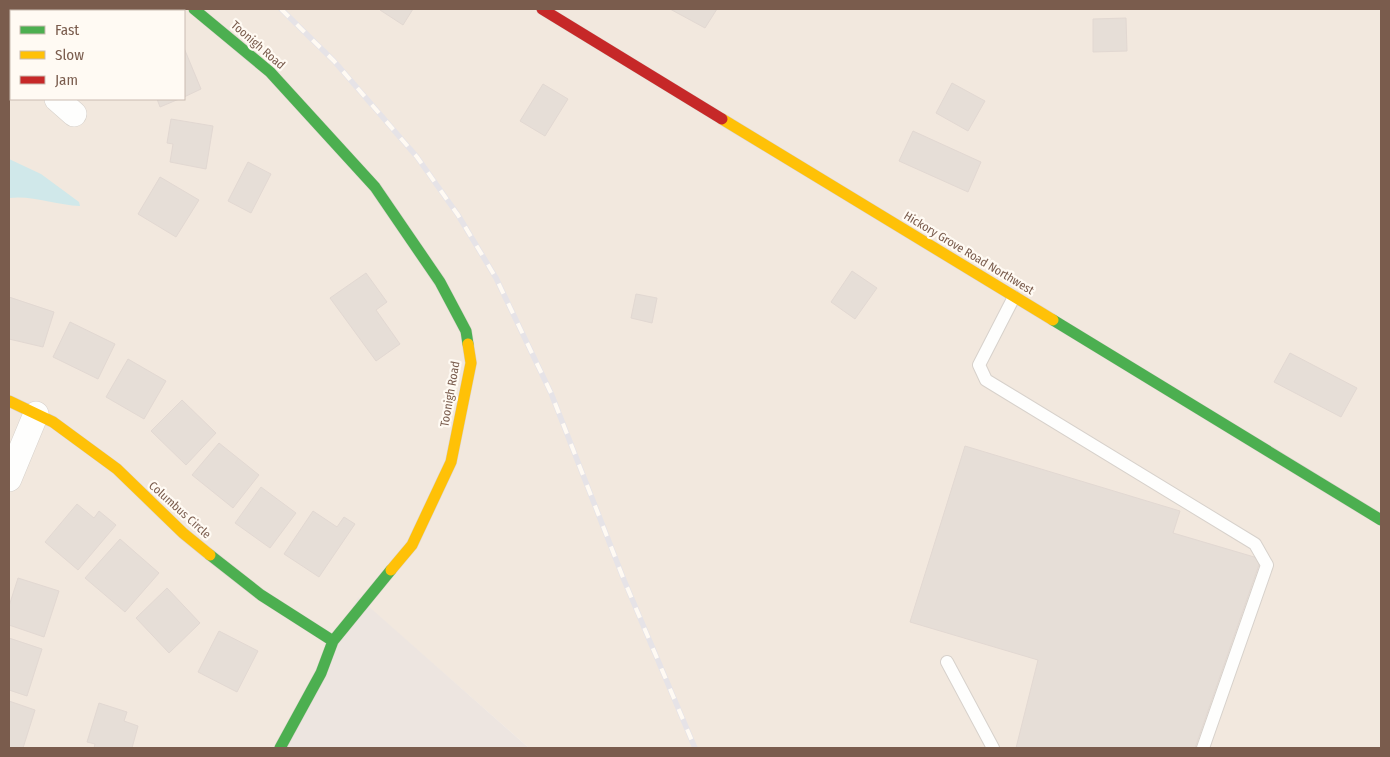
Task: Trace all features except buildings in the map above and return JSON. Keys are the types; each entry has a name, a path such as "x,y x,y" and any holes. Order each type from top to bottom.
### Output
{"street":[{"name":"Toonigh Road","path":"194,9 270,72 375,187 440,282 466,331 471,363 451,462 412,545 333,641 321,673 280,748"},
{"name":"Hickory Grove Road Northwest","path":"542,9 1381,520"},
{"name":"Columbus Circle","path":"9,401 53,422 117,469 183,533 261,595 333,641"},
{"path":"9,479 36,414"}],"lane":[{"path":"1014,297 979,365 986,380 1255,544 1267,565 1203,748"},
{"path":"947,662 993,748"}],"shaded area":[{"path":"9,9 1381,9 1381,748 529,748 358,598 286,748 9,748"},
{"path":"358,597 529,748 286,748"}],"water":[{"path":"9,159 41,174 79,202 80,206 18,197 9,198"}],"railway":[{"path":"281,9 334,61 417,157 458,215 496,278 551,393 624,580 695,748"}],"traffic: fast":[{"path":"194,9 270,72 375,187 440,282 466,331 468,344"},
{"path":"1053,320 1381,520"},
{"path":"210,555 261,595 333,641"},
{"path":"280,748 321,673 333,641 391,570"}],"traffic: slow":[{"path":"722,119 1053,320"},
{"path":"391,570 412,545 451,462 471,363 468,344"},
{"path":"9,401 53,422 117,469 183,533 210,555"}],"traffic: jam":[{"path":"542,9 722,119"}]}
